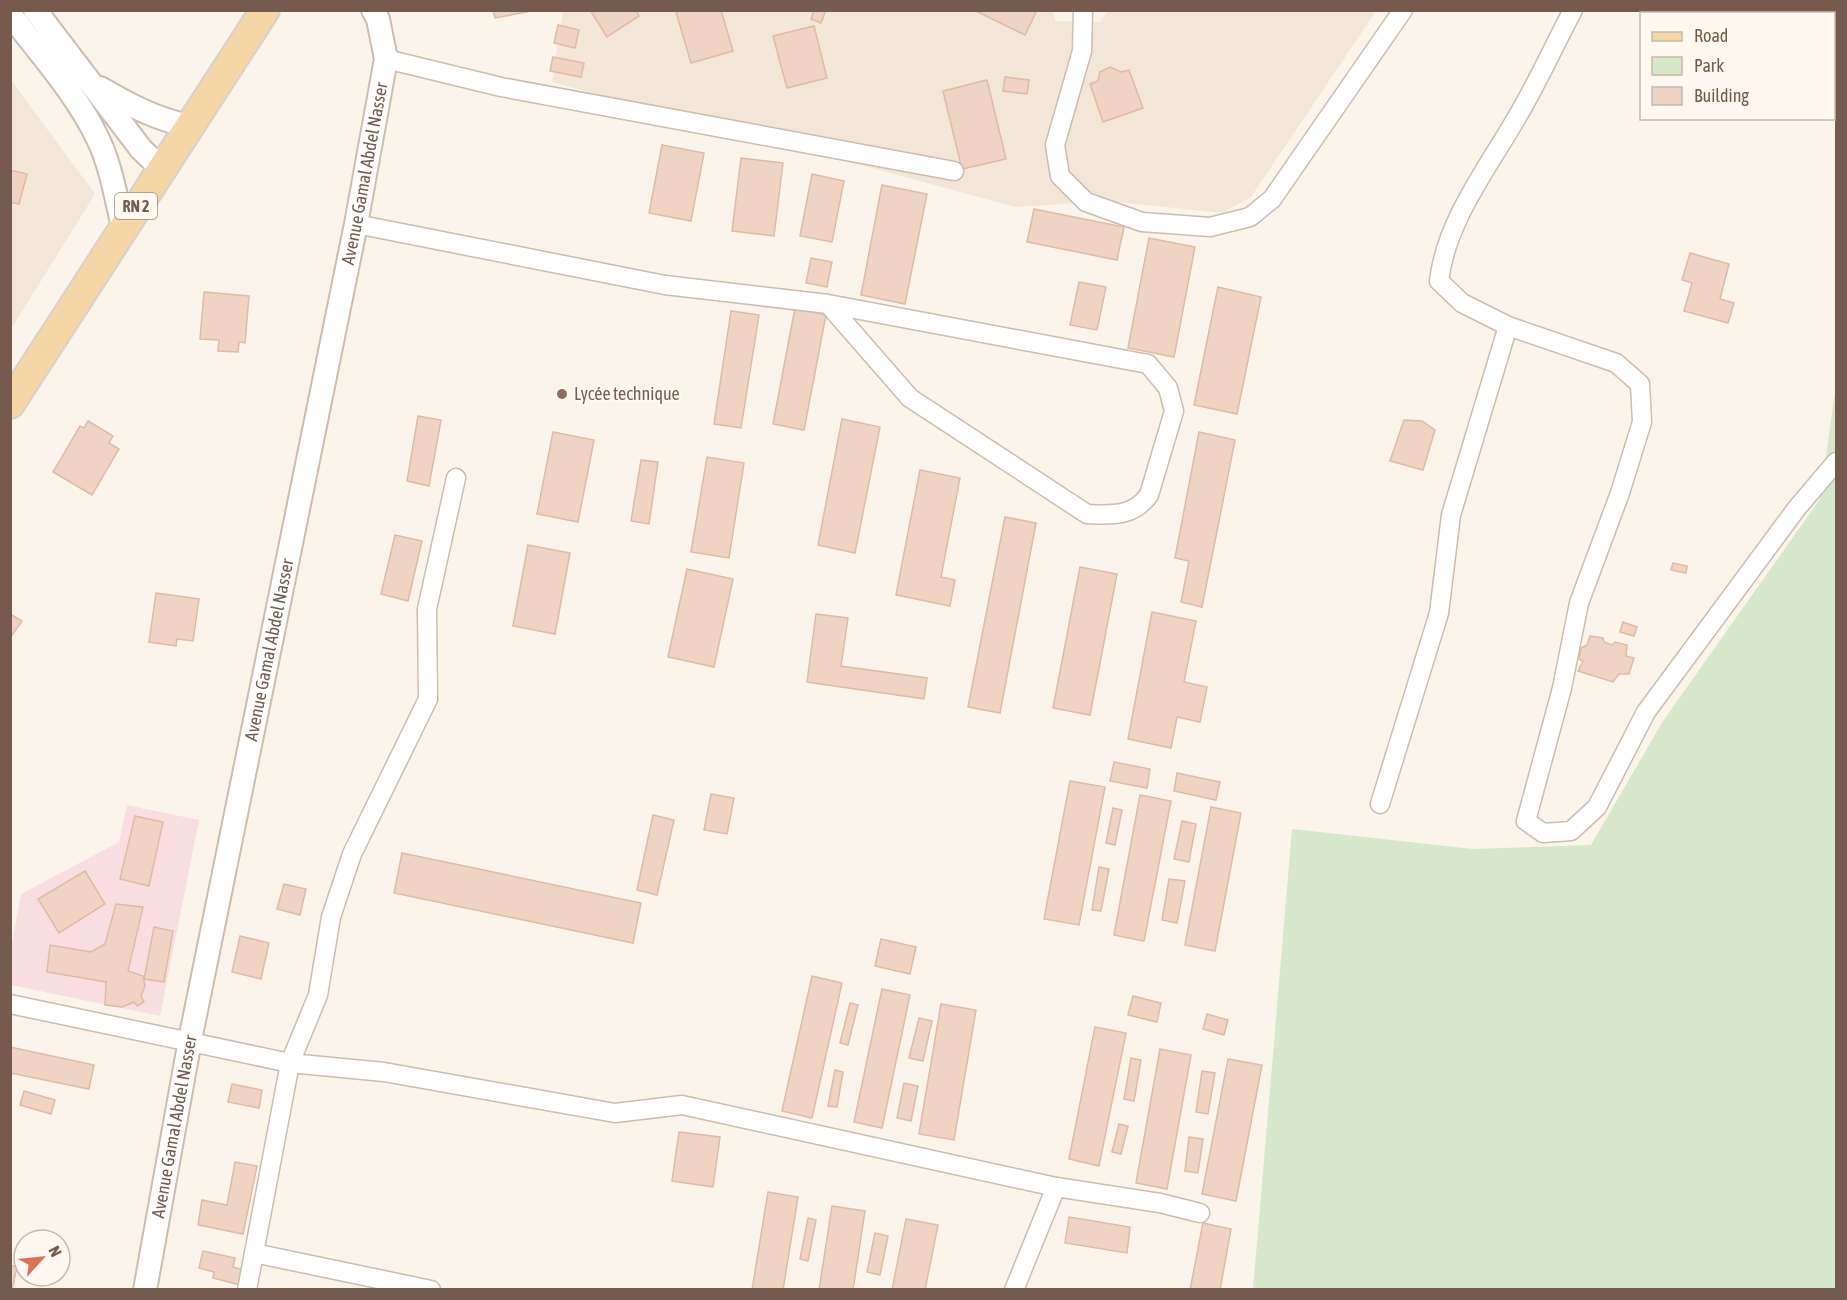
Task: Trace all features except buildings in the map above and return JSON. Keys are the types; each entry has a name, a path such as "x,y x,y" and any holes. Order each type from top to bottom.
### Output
{"main road":[{"name":"RN 2","path":"10,404 161,168 266,10"}],"street":[{"path":"35,10 94,84 141,149 161,168"},
{"name":"Avenue Gamal Abdel Nasser","path":"145,1290 190,1040 356,224 386,58 378,19 373,10"},
{"path":"1083,10 1082,51 1056,145 1060,176 1086,202 1142,222 1210,227 1250,217 1272,199 1403,10"},
{"path":"1573,10 1521,110 1464,207 1442,256 1439,281 1462,303 1508,326 1616,363 1640,384 1642,422 1620,493 1579,603 1562,688 1526,821 1543,833 1571,831 1597,807 1646,712 1797,508 1836,462"},
{"path":"10,15 79,105 99,140 112,177 123,227"},
{"path":"386,58 501,87 954,171"},
{"path":"94,84 163,121 189,126"},
{"path":"356,224 665,285 828,304 1148,364 1168,388 1174,411 1149,495 1141,506 1117,516 1087,514 910,398 828,304"},
{"path":"1380,804 1439,614 1451,515 1508,326"},
{"path":"247,1290 290,1062 318,995 331,917 352,854 428,699 428,609 456,478"},
{"path":"10,1004 290,1062 384,1072 615,1113 682,1105 1056,1187 1160,1203 1200,1213"},
{"path":"1014,1290 1056,1187"},
{"path":"254,1253 431,1290"}],"shaded area":[{"path":"1052,10 1056,21 1100,22 1108,10 1376,11 1251,197 1222,213 1108,201 1016,207 552,82 563,11"},
{"path":"11,80 95,194 11,329"},
{"path":"127,805 199,820 160,1016 11,985 11,949 21,894 119,842"}],"green space":[{"path":"1836,384 1836,1289 1253,1290 1292,829 1472,849 1591,845 1663,721 1820,499"}],"place":[{"name":"Lycée technique","path":"562,394"}]}
